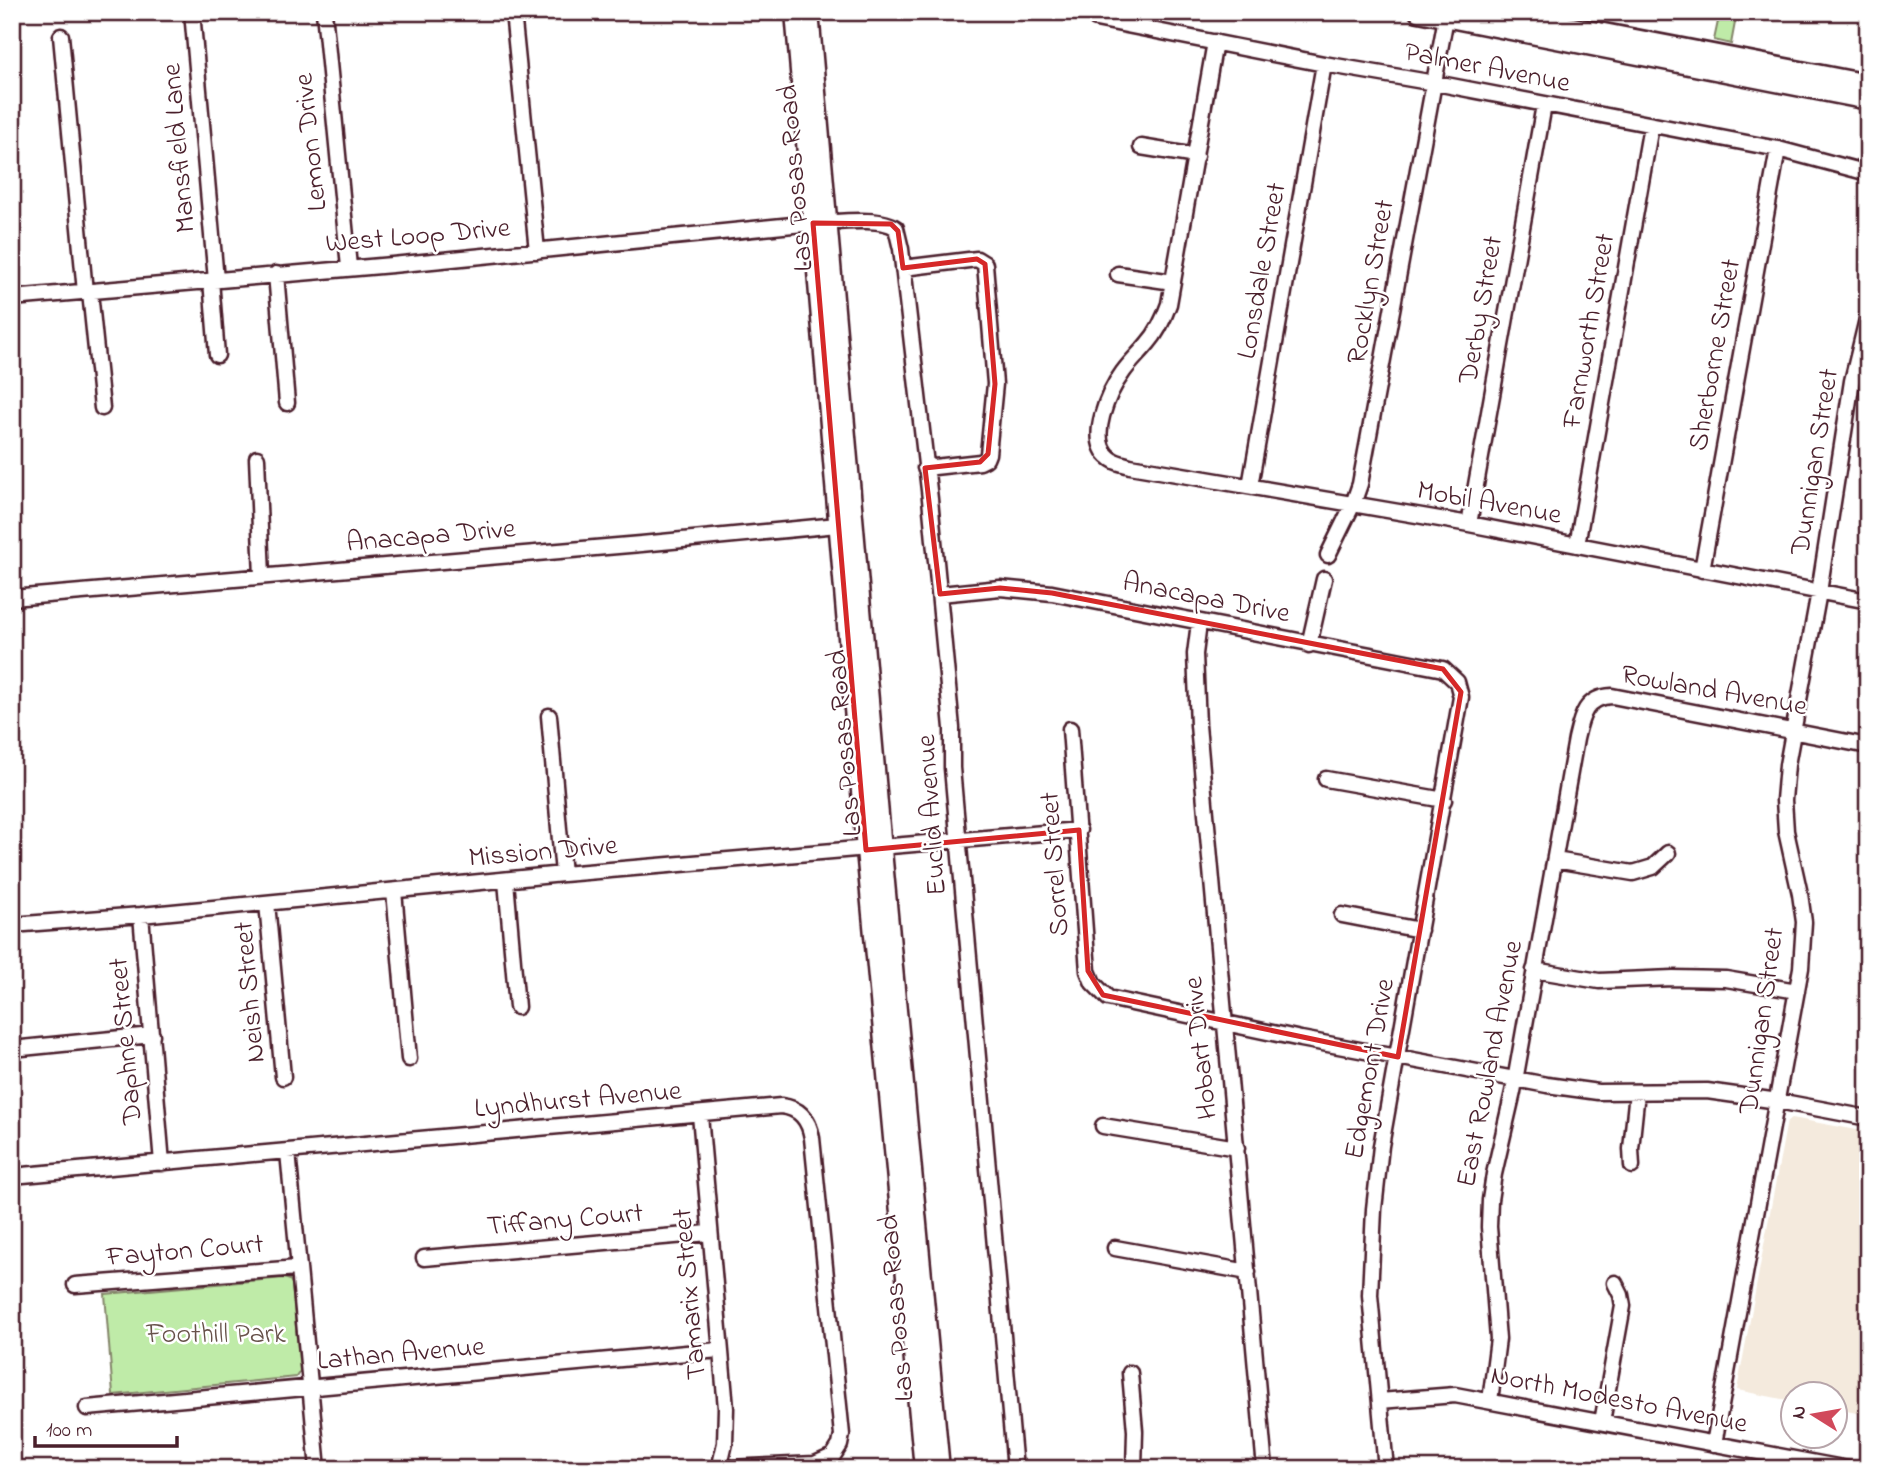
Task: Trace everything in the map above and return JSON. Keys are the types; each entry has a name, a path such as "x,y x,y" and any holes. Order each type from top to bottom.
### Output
{"main road":[{"name":"Las Posas Road","path":"795,12 820,223 874,849 923,1469"},
{"name":"Las Posas Road","path":"809,12 820,223"},
{"path":"1419,12 1446,15 1868,100"},
{"path":"1495,12 1868,84"},
{"name":"Las Posas Road","path":"874,849 940,1469"}],"street":[{"name":"Mansfield Lane","path":"192,12 214,280 217,355"},
{"name":"Lemon Drive","path":"324,12 349,267"},
{"path":"513,12 537,251"},
{"name":"Rocklyn Street","path":"1328,555 1360,484 1446,15"},
{"name":"Palmer Avenue","path":"1096,19 1778,149 1868,173"},
{"path":"61,36 87,292 102,408"},
{"path":"1118,274 1173,282 1215,42"},
{"name":"Lonsdale Street","path":"1250,486 1324,64"},
{"name":"Derby Street","path":"1469,524 1544,105"},
{"name":"Farnworth Street","path":"1577,545 1651,126"},
{"path":"1141,146 1196,156"},
{"name":"Sherborne Street","path":"1702,570 1778,149"},
{"name":"Euclid Avenue","path":"820,223 869,222 894,226 898,231 940,594 1015,1469"},
{"name":"West Loop Drive","path":"12,299 820,223"},
{"path":"903,268 977,259 985,264 995,384 988,454 986,459 980,461 925,468"},
{"path":"276,274 287,403"},
{"name":"Mobil Avenue","path":"1173,282 1169,304 1159,327 1122,373 1108,398 1100,426 1100,442 1104,452 1114,461 1130,466 1469,524 1868,601"},
{"name":"Dunnigan Street","path":"1714,1444 1804,946 1804,922 1786,831 1784,800 1852,381 1868,315"},
{"path":"257,458 262,576"},
{"name":"Anacapa Drive","path":"12,598 846,524"},
{"path":"1309,645 1324,579"},
{"name":"Anacapa Drive","path":"940,594 1000,588 1027,589 1443,669 1457,682"},
{"name":"Hobart Drive","path":"1199,623 1195,654 1196,690 1265,1469"},
{"name":"Edgemont Drive","path":"1386,1469 1370,1295 1371,1253 1381,1146 1461,697 1457,682"},
{"name":"Rowland Avenue","path":"1576,739 1584,711 1597,699 1605,696 1868,746"},
{"path":"549,716 563,874"},
{"name":"Sorrel Street","path":"1070,729 1088,971 1099,992 1108,998 1224,1024"},
{"name":"East Rowland Avenue","path":"1490,1401 1498,1339 1489,1227 1490,1200 1515,1079 1576,739"},
{"path":"1326,779 1444,800"},
{"name":"Mission Drive","path":"12,925 1079,830"},
{"path":"1555,860 1633,873 1653,867 1668,853"},
{"path":"506,881 517,1007"},
{"path":"394,891 409,1059"},
{"name":"Neish Street","path":"267,903 283,1077"},
{"name":"Daphne Street","path":"141,915 162,1163"},
{"path":"1342,915 1420,930"},
{"path":"1534,970 1599,981 1726,979 1797,991"},
{"path":"1224,1024 1583,1090 1707,1091 1868,1118"},
{"path":"12,1049 152,1035"},
{"path":"1632,1166 1631,1149 1637,1092"},
{"name":"Lyndhurst Avenue","path":"12,1176 781,1107 799,1112 808,1123 813,1138 842,1432 840,1445 835,1453 815,1464 715,1468"},
{"name":"Tamarix Street","path":"700,1115 726,1425 715,1468"},
{"path":"1103,1126 1237,1148"},
{"path":"288,1152 318,1469"},
{"name":"Tiffany Court","path":"424,1258 709,1233"},
{"path":"1115,1248 1248,1272"},
{"name":"Fayton Court","path":"75,1285 298,1268"},
{"path":"1602,1422 1623,1306 1615,1283"},
{"name":"Lathan Avenue","path":"87,1408 719,1350"},
{"path":"1130,1373 1135,1431 1134,1469"},
{"name":"North Modesto Avenue","path":"1380,1401 1438,1395 1490,1401 1848,1469"}],"highlighted area":[{"path":"813,223 891,224 898,231 903,268 977,259 985,264 995,384 988,454 980,462 925,468 940,594 1000,588 1052,593 1443,669 1461,692 1398,1057 1103,995 1088,971 1079,830 866,850"}],"shaded area":[{"path":"1792,1118 1868,1132 1868,1415 1848,1411 1848,1380 1778,1380 1778,1398 1737,1390 1787,1121"}],"green space":[{"path":"1720,12 1737,12 1731,44 1714,40"},
{"name":"Foothill Park","path":"284,1278 292,1284 300,1371 296,1377 113,1395 105,1294"}]}
